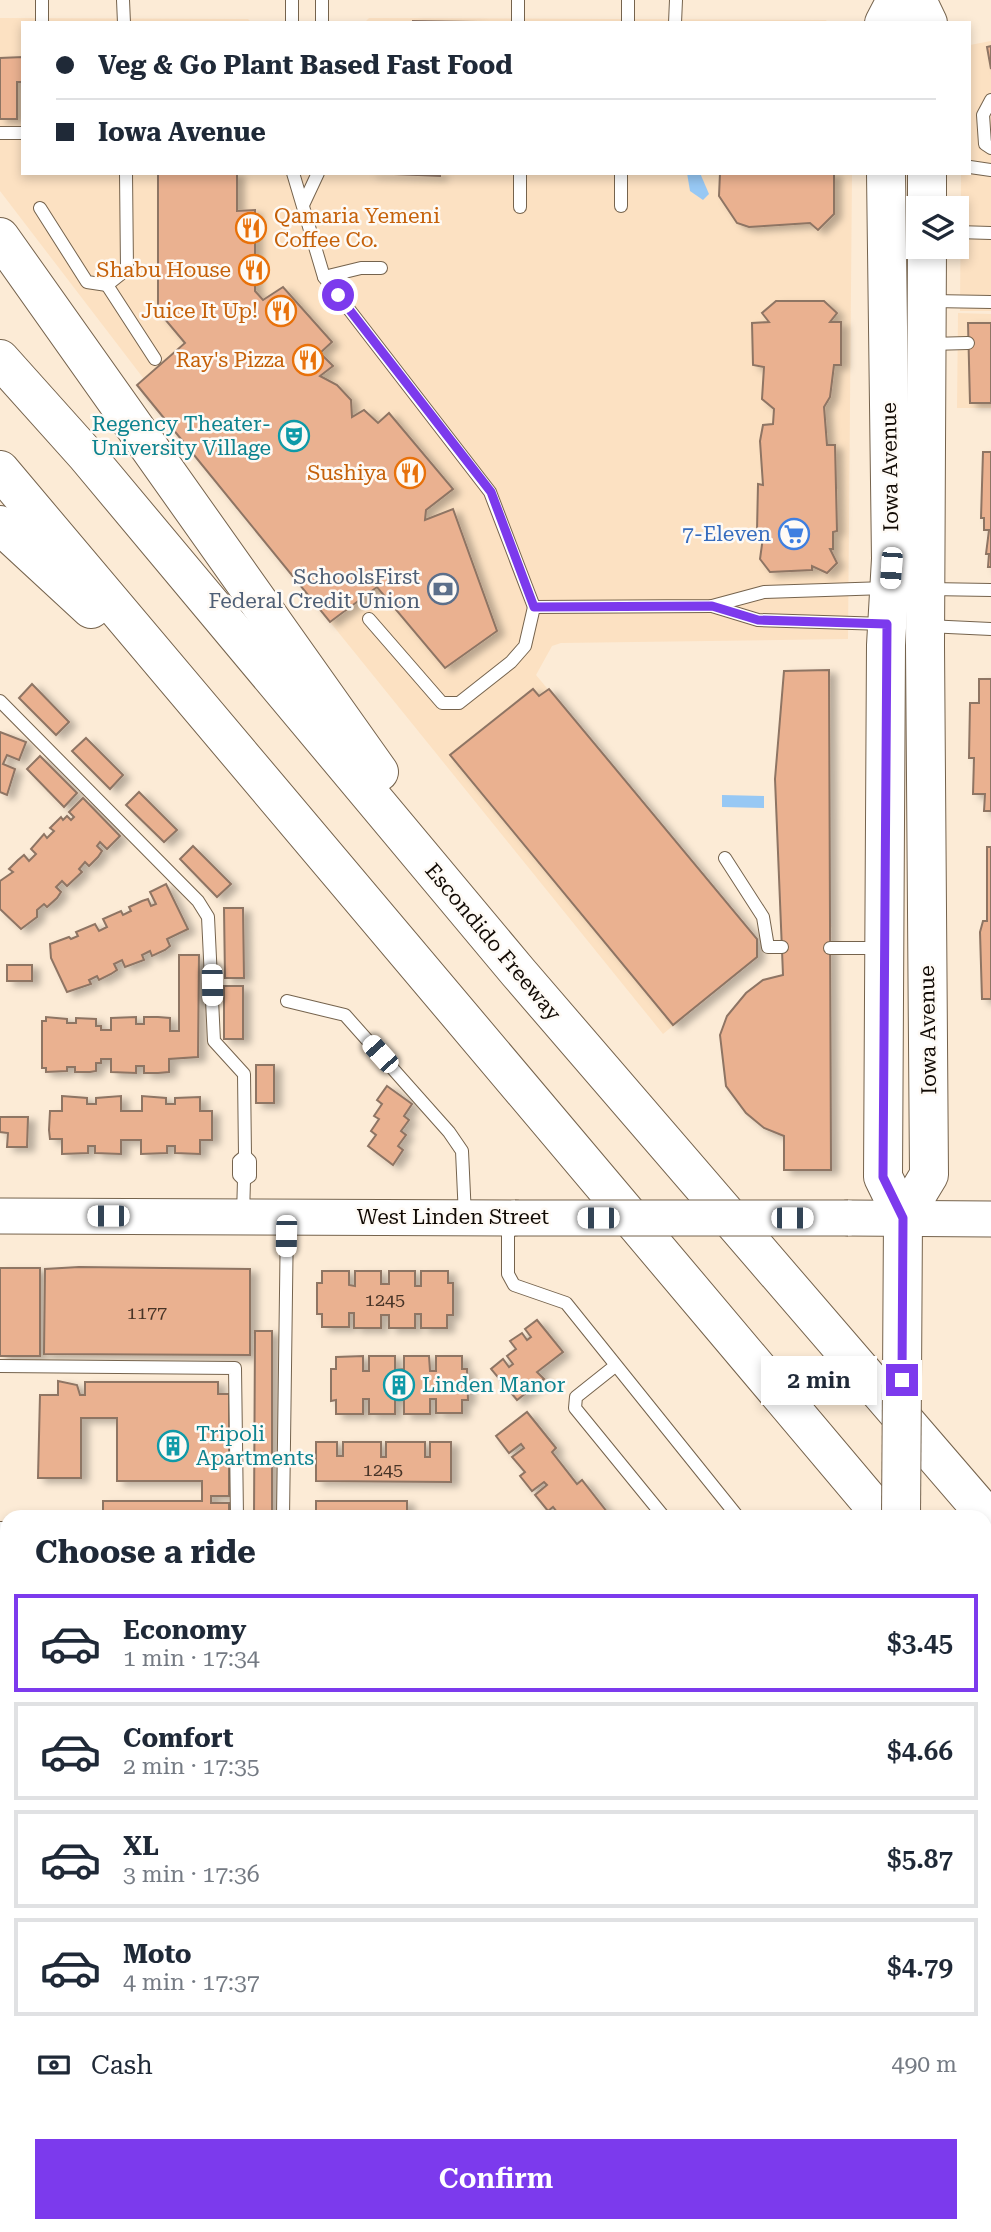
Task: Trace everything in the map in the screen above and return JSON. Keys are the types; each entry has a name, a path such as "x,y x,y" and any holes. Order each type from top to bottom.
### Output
{"main road":[{"path":"885,21 896,0"},
{"path":"917,0 927,21"},
{"name":"Iowa Avenue","path":"886,175 890,447 907,607 929,1175 903,1218"},
{"path":"927,196 928,175"},
{"path":"0,237 337,710 518,972"},
{"name":"Iowa Avenue","path":"901,1510 903,1218 883,1177 884,948 926,344 927,259"},
{"name":"Escondido Freeway","path":"0,359 86,455 518,972 982,1510"},
{"path":"0,470 877,1510"},
{"path":"0,525 211,719"}],"street":[{"name":"West Linden Street","path":"0,1216 991,1219"}],"lane":[{"path":"42,0 42,21"},
{"path":"123,0 124,21"},
{"path":"292,0 292,21"},
{"path":"322,0 322,21"},
{"path":"518,0 519,21"},
{"path":"622,0 622,21"},
{"path":"628,0 628,21"},
{"path":"675,21 676,0"},
{"path":"991,100 983,115 985,144 991,148"},
{"path":"0,133 21,133"},
{"path":"971,167 991,170"},
{"path":"40,208 88,282 107,285 127,269 126,175"},
{"path":"293,175 324,277 491,492 534,607 525,646 511,662 459,703 442,703 369,619"},
{"path":"303,205 317,175"},
{"path":"520,175 520,207"},
{"path":"621,175 621,206"},
{"path":"621,191 628,175"},
{"path":"969,232 991,233"},
{"path":"324,277 361,268 381,268"},
{"path":"107,285 155,359"},
{"path":"927,301 991,302"},
{"path":"926,344 968,343"},
{"path":"712,606 758,620 907,607 991,590"},
{"path":"534,607 712,606 764,592 907,607 991,629"},
{"path":"0,701 198,901 208,917 214,1041 244,1074 245,1156 239,1161 239,1175 244,1180 243,1217"},
{"path":"725,858 763,917 768,947 782,947"},
{"path":"830,948 884,948"},
{"path":"287,1001 345,1015 449,1132 462,1150 465,1217"},
{"path":"283,1510 287,1217"},
{"path":"512,1218 508,1274 514,1285 566,1303 732,1510"},
{"path":"0,1366 235,1368 237,1510"},
{"path":"615,1366 576,1397 575,1408 658,1510"}],"shaded area":[{"path":"0,18 250,21 21,21 21,175 852,175 848,639 561,643 552,646 536,675 757,939 757,957 663,1034 330,622 0,191"},
{"path":"369,18 827,21 366,21"},
{"path":"991,41 991,311 960,311 960,259 969,259 969,196 961,196 961,175 971,175 971,45"},
{"path":"958,313 991,314 991,408 957,408"}],"water":[{"path":"687,175 701,175 709,194 703,200 690,191"},
{"path":"722,795 764,796 764,808 722,807"}],"building":[{"path":"991,46 991,69 987,47"},
{"path":"21,57 21,82 17,82 17,119 0,119 0,58"},
{"path":"158,175 237,175 237,211 255,210 255,291 263,300 283,287 332,342 320,353 333,366 320,376 337,385 351,400 352,417 364,410 378,423 389,413 453,489 426,510 425,520 453,509 497,631 445,668 377,587 330,622 137,385 185,343 158,311"},
{"path":"720,175 834,175 834,214 818,230 810,223 749,227 737,223 719,196"},
{"path":"776,301 824,301 837,313 830,322 841,322 841,365 834,365 830,397 824,407 827,445 835,445 837,531 833,532 833,549 830,549 837,563 827,573 812,566 812,570 770,572 760,559 764,530 757,531 758,484 763,485 760,441 763,425 773,424 774,409 762,399 764,367 753,365 752,323 769,322 762,313"},
{"path":"968,323 991,323 991,403 970,403"},
{"path":"983,452 991,452 991,567 988,567 989,554 986,554 989,530 984,530 984,518 981,518"},
{"path":"829,670 831,1170 784,1170 784,1136 764,1128 746,1113 726,1086 720,1035 727,1016 746,993 763,980 783,975 775,779 784,671"},
{"path":"979,679 991,679 991,811 984,811 985,794 973,794 974,758 969,758 970,703 979,703"},
{"path":"32,684 69,722 56,735 19,698"},
{"path":"533,689 539,696 549,689 757,939 757,957 673,1025 450,755"},
{"path":"0,732 26,742 19,760 7,755 3,764 15,769 7,795 0,792"},
{"path":"86,738 123,775 110,789 72,751"},
{"path":"40,756 77,793 64,807 27,769"},
{"path":"139,792 177,830 164,842 126,805"},
{"path":"83,798 120,836 107,849 100,842 97,846 102,851 98,857 89,866 85,862 79,869 82,872 67,886 62,881 56,887 61,892 57,898 47,907 44,904 37,910 37,917 21,929 0,909 0,881 13,872 9,869 24,855 29,861 36,854 31,849 44,834 47,838 54,831 50,828 61,817 63,820 67,816 71,820 74,817 69,812"},
{"path":"193,846 231,884 217,897 180,859"},
{"path":"987,847 991,847 991,999 982,999 980,932 983,921 987,921"},
{"path":"166,884 188,929 167,939 170,946 165,950 152,956 150,951 142,955 144,960 125,967 122,960 114,964 117,970 111,974 99,980 97,976 89,980 91,984 67,992 51,958 50,944 78,936 76,932 95,924 99,931 107,927 103,919 121,911 123,915 131,911 129,907 142,901 148,899 151,906 156,904 150,892"},
{"path":"224,908 243,908 244,978 225,978"},
{"path":"179,955 199,955 198,1057 169,1059 169,1072 158,1073 144,1073 144,1066 136,1066 136,1073 111,1072 111,1059 101,1059 101,1063 96,1063 96,1071 90,1072 75,1072 75,1067 67,1067 67,1071 46,1072 46,1068 42,1068 42,1021 46,1021 46,1017 67,1019 67,1023 76,1023 76,1018 96,1019 96,1026 101,1026 101,1030 111,1030 111,1018 136,1017 136,1024 144,1024 144,1017 170,1018 170,1031 179,1031"},
{"path":"7,965 32,965 32,981 7,981"},
{"path":"224,986 243,986 243,1039 224,1039"},
{"path":"256,1065 274,1065 274,1103 256,1103"},
{"path":"387,1086 412,1104 404,1116 409,1120 401,1131 406,1135 398,1146 403,1150 393,1165 368,1146 376,1135 371,1131 379,1119 374,1116 382,1104 377,1100"},
{"path":"62,1096 87,1098 87,1104 96,1104 96,1098 121,1096 121,1111 142,1111 142,1096 166,1098 166,1104 175,1104 175,1098 200,1097 200,1111 212,1111 212,1140 200,1140 200,1154 175,1153 175,1146 167,1146 167,1153 141,1154 141,1140 121,1140 121,1154 95,1153 95,1146 88,1146 88,1153 62,1154 62,1139 50,1139 49,1130 50,1111 62,1111"},
{"path":"0,1117 28,1117 27,1147 7,1147 8,1133 0,1132"},
{"path":"0,1268 40,1268 40,1356 0,1356"},
{"path":"45,1269 250,1269 250,1355 44,1354"},
{"name":"Linden Manor","path":"322,1271 349,1271 349,1285 355,1286 355,1271 381,1271 381,1284 389,1284 389,1271 415,1271 415,1286 421,1286 421,1271 448,1271 448,1283 453,1283 453,1315 447,1315 447,1328 421,1328 421,1314 415,1314 415,1328 389,1328 389,1315 381,1315 381,1328 354,1328 354,1313 349,1313 349,1327 322,1327 322,1314 317,1314 317,1283 322,1283"},
{"name":"Linden Manor","path":"537,1320 563,1352 537,1372 544,1379 517,1400 491,1369 503,1359 509,1367 513,1364 507,1356 516,1349 510,1341 522,1333 527,1340 531,1337 525,1329"},
{"path":"255,1331 272,1331 272,1510 254,1510"},
{"name":"Linden Manor","path":"363,1356 363,1371 369,1371 369,1356 395,1356 395,1370 404,1369 404,1356 429,1356 430,1371 436,1371 436,1356 462,1356 462,1369 467,1369 468,1400 462,1400 462,1413 436,1413 436,1399 430,1399 430,1414 404,1414 404,1400 395,1400 395,1414 369,1414 369,1399 363,1399 363,1414 336,1414 336,1400 331,1401 331,1369 336,1369 336,1357"},
{"name":"Tripoli Apartments","path":"58,1381 77,1385 80,1395 85,1395 85,1382 218,1382 218,1394 229,1394 229,1496 211,1496 211,1503 229,1503 229,1510 103,1510 103,1501 202,1501 202,1481 117,1481 117,1418 81,1418 81,1478 38,1478 40,1395 58,1395"},
{"name":"Linden Manor","path":"527,1412 556,1448 552,1452 577,1484 582,1480 606,1510 555,1510 553,1507 547,1510 535,1495 547,1485 544,1482 532,1491 520,1476 525,1472 512,1457 524,1448 521,1444 509,1453 496,1436"},
{"name":"Linden Manor","path":"316,1442 337,1442 337,1456 343,1456 343,1442 381,1442 381,1457 386,1457 386,1442 425,1442 425,1457 430,1457 430,1442 451,1442 451,1482 316,1481"},
{"path":"316,1501 407,1501 407,1510 316,1510"}],"place":[{"name":"Qamaria Yemeni Coffee Co.","path":"251,228"},
{"name":"Shabu House","path":"254,270"},
{"name":"Juice It Up!","path":"281,311"},
{"name":"Ray's Pizza","path":"308,360"},
{"name":"Regency Theater- University Village","path":"294,436"},
{"name":"Sushiya","path":"410,473"},
{"name":"7-Eleven","path":"794,534"},
{"name":"SchoolsFirst Federal Credit Union","path":"443,589"},
{"name":"Linden Manor","path":"399,1385"},
{"name":"Tripoli Apartments","path":"173,1446"}],"route":[{"path":"338,295 491,492 534,607 712,606 758,620 887,624 883,1177 903,1218 902,1380"}]}
